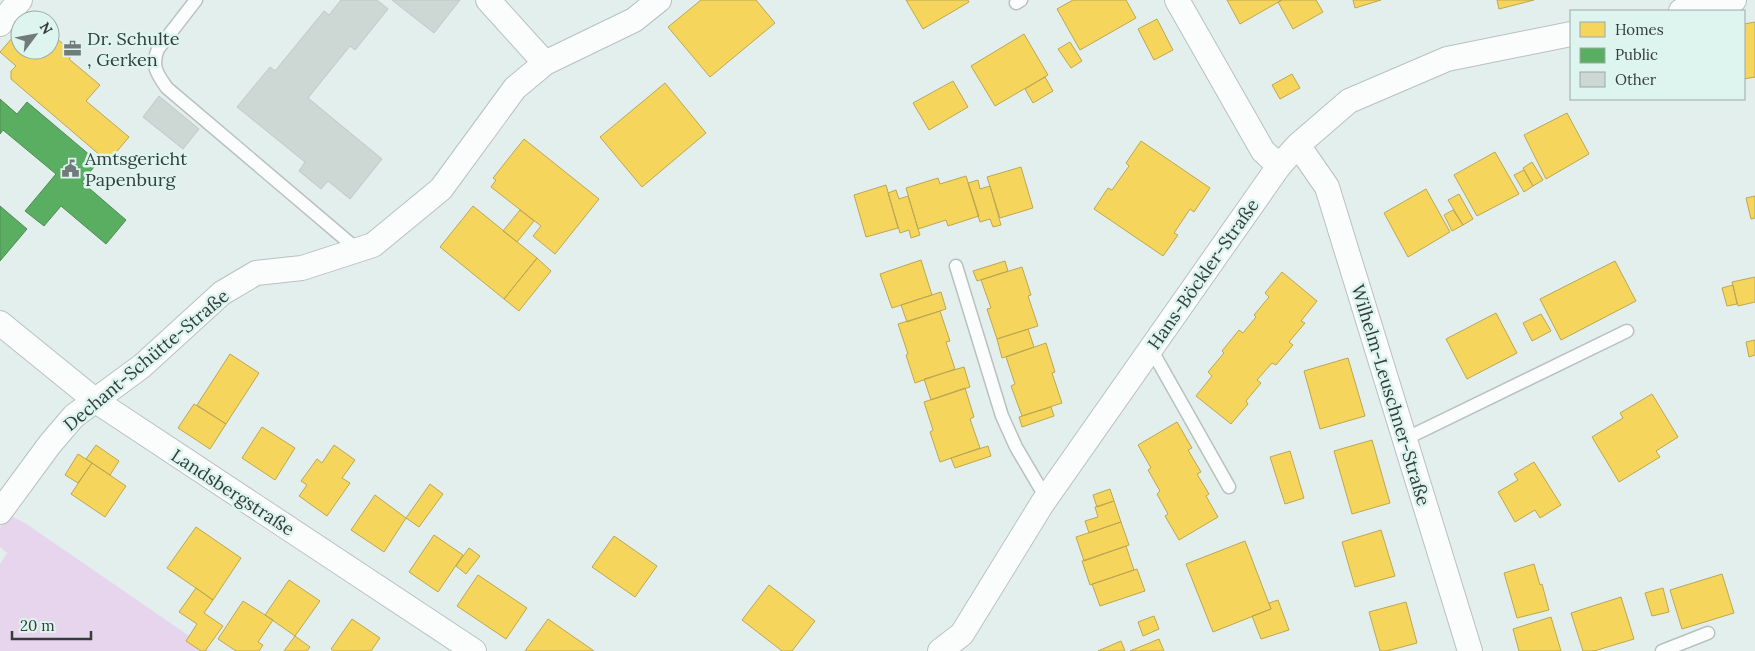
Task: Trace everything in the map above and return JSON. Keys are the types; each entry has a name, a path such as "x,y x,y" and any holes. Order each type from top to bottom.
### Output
{"street":[{"path":"0,24 20,0"},
{"path":"488,0 545,63"},
{"name":"Dechant-Schütte-Straße","path":"0,512 50,444 74,416 142,366 222,293 256,273 302,268 374,245 441,189 515,88 545,63 634,20 659,0"},
{"path":"1177,0 1262,151 1279,166"},
{"path":"1686,10 1734,0"},
{"name":"Hans-Böckler-Straße","path":"940,651 966,643 1046,498 1279,166 1298,145 1349,101 1447,59 1570,34"},
{"name":"Wilhelm-Leuschner-Straße","path":"1298,145 1327,187 1470,651"},
{"name":"Landsbergstraße","path":"0,323 96,401 474,651"}],"lane":[{"path":"196,0 158,49 154,58 158,75 167,88 358,250"},
{"path":"956,266 1002,416 1016,446 1046,498"},
{"path":"1405,439 1627,331"},
{"path":"1151,349 1229,487"},
{"path":"1662,651 1708,633"}],"shaded area":[{"path":"9,515 25,523 211,651 0,651 0,564 7,553 0,547 0,527"}],"building: Homes":[{"path":"701,0 756,0 775,23 710,77 668,27"},
{"path":"906,0 968,0 969,2 923,29"},
{"path":"1073,0 1126,0 1136,18 1080,50 1057,9"},
{"path":"1227,0 1282,0 1240,24"},
{"path":"1282,0 1316,0 1323,12 1293,29 1278,2"},
{"path":"1353,0 1381,0 1355,8"},
{"path":"1497,0 1534,0 1499,9"},
{"path":"1157,19 1173,50 1154,60 1138,29"},
{"path":"1755,22 1755,77 1745,79 1745,24"},
{"path":"1024,34 1048,75 995,106 971,66"},
{"path":"10,40 10,60 60,60 60,41 74,53 69,59 100,85 86,101 129,137 108,162 11,79 11,71 16,66 0,52"},
{"path":"1070,42 1082,61 1071,68 1058,49"},
{"path":"1292,74 1300,88 1280,99 1272,85"},
{"path":"1045,77 1053,91 1033,103 1025,89"},
{"path":"953,81 968,107 929,130 913,103"},
{"path":"665,83 706,133 642,187 600,137"},
{"path":"1567,113 1589,154 1546,179 1524,135"},
{"path":"524,139 599,199 555,254 533,236 541,226 491,187 496,180 493,178"},
{"path":"1141,141 1210,188 1194,212 1190,209 1174,233 1178,235 1163,256 1094,209 1108,188 1112,190 1129,166 1126,163"},
{"path":"1495,152 1519,194 1477,216 1454,175"},
{"path":"1532,162 1543,180 1533,186 1523,168"},
{"path":"1021,167 1033,208 1000,218 987,177"},
{"path":"1524,170 1533,186 1524,192 1514,175"},
{"path":"966,176 979,216 948,226 946,220 918,229 906,188 938,178 940,184"},
{"path":"978,180 980,189 990,186 1001,225 993,227 990,219 980,222 968,183"},
{"path":"886,185 898,228 866,237 854,195"},
{"path":"1426,189 1450,232 1408,257 1384,213"},
{"path":"896,190 899,199 908,196 920,235 911,238 909,230 900,233 888,193"},
{"path":"1459,194 1473,219 1463,225 1448,200"},
{"path":"1755,196 1755,218 1751,219 1746,198"},
{"path":"473,206 537,258 504,299 440,247"},
{"path":"520,210 534,221 517,242 503,231"},
{"path":"1453,210 1463,225 1452,231 1444,215"},
{"path":"537,258 551,271 519,311 504,299"},
{"path":"921,260 932,295 892,308 880,274"},
{"path":"1005,261 1008,271 977,281 973,271"},
{"path":"1615,261 1636,301 1561,340 1540,299"},
{"path":"1022,267 1031,295 1028,296 1038,326 997,339 987,309 991,308 981,280"},
{"path":"1282,272 1317,301 1301,321 1305,323 1289,342 1293,345 1276,365 1272,363 1257,380 1261,383 1246,401 1248,404 1231,424 1196,396 1212,376 1208,372 1224,353 1222,351 1239,330 1243,333 1256,317 1254,315 1269,297 1265,293"},
{"path":"1755,277 1755,302 1738,306 1732,282"},
{"path":"1733,285 1737,304 1727,306 1722,288"},
{"path":"941,292 946,309 907,322 901,305"},
{"path":"940,311 950,341 946,342 955,369 915,383 898,324"},
{"path":"1496,313 1517,353 1467,379 1446,339"},
{"path":"1541,314 1551,331 1532,341 1523,323"},
{"path":"1028,329 1034,347 1002,358 997,339"},
{"path":"1755,340 1755,355 1749,357 1746,342"},
{"path":"1046,343 1055,372 1052,373 1062,403 1022,416 1011,386 1015,384 1006,357"},
{"path":"230,354 259,373 226,424 197,405"},
{"path":"1348,358 1365,416 1320,429 1304,371"},
{"path":"964,367 970,387 931,400 924,379"},
{"path":"965,388 974,417 970,419 980,448 940,462 930,432 933,430 924,402"},
{"path":"1652,394 1678,437 1656,451 1660,457 1619,482 1592,437 1623,418 1620,413"},
{"path":"194,404 226,424 210,449 178,428"},
{"path":"1051,407 1054,416 1022,427 1019,417"},
{"path":"1177,422 1192,448 1188,450 1201,472 1197,474 1209,494 1206,496 1218,517 1179,540 1165,516 1168,514 1157,494 1160,491 1148,470 1151,468 1138,445"},
{"path":"262,427 295,448 275,480 242,458"},
{"path":"1372,440 1390,503 1352,514 1334,451"},
{"path":"96,445 119,461 110,475 86,459"},
{"path":"334,445 355,460 342,478 350,483 327,516 299,496 307,485 301,481 317,459 322,463"},
{"path":"988,446 991,456 955,468 951,458"},
{"path":"1290,451 1304,498 1285,504 1270,457"},
{"path":"78,454 92,463 78,483 65,475"},
{"path":"1534,462 1561,505 1540,518 1535,510 1515,522 1498,492 1518,480 1514,474"},
{"path":"92,463 126,486 105,517 71,494"},
{"path":"430,484 443,494 419,527 406,518"},
{"path":"1110,489 1114,501 1097,507 1093,495"},
{"path":"375,495 406,518 384,552 351,530"},
{"path":"1114,501 1121,522 1089,533 1085,521 1098,517 1095,507"},
{"path":"1121,522 1129,545 1084,561 1076,537"},
{"path":"196,527 241,558 213,600 167,568"},
{"path":"1381,530 1395,576 1355,587 1342,542"},
{"path":"434,535 463,555 438,592 409,572"},
{"path":"614,536 657,566 635,597 592,567"},
{"path":"1245,541 1271,609 1213,632 1186,564"},
{"path":"1126,546 1134,570 1090,585 1082,561"},
{"path":"469,548 480,556 466,574 456,566"},
{"path":"1534,564 1549,610 1517,618 1504,573"},
{"path":"1137,569 1145,591 1100,606 1092,584"},
{"path":"1722,574 1734,613 1682,629 1670,590"},
{"path":"478,575 527,608 506,639 457,606"},
{"path":"289,580 320,601 295,636 265,615"},
{"path":"769,585 815,621 792,651 782,651 742,620"},
{"path":"196,588 213,600 204,613 223,626 205,651 201,651 186,641 197,624 179,612"},
{"path":"1663,588 1669,612 1652,616 1645,593"},
{"path":"1621,597 1634,639 1594,651 1583,651 1571,613"},
{"path":"1278,600 1289,630 1261,639 1252,616 1271,609 1269,603"},
{"path":"243,601 273,620 258,642 263,645 259,651 236,651 218,639"},
{"path":"1406,602 1417,643 1380,651 1369,612"},
{"path":"1154,616 1159,629 1143,636 1138,622"},
{"path":"1551,617 1561,651 1519,651 1513,629"},
{"path":"352,619 380,638 371,651 334,651 331,649"},
{"path":"548,619 594,651 525,651"},
{"path":"295,636 310,647 307,651 284,651"},
{"path":"1159,639 1164,651 1130,651"},
{"path":"1121,641 1125,651 1098,651"}],"building: Public":[{"name":"Amtsgericht Papenburg","path":"0,99 17,114 27,102 98,162 82,182 126,220 106,244 61,206 44,226 25,211 56,174 3,130 0,134"},
{"path":"0,206 27,229 0,261"}],"building: Other":[{"path":"341,0 377,0 388,9 355,50 350,46 308,98 382,159 350,199 328,181 321,189 299,171 305,162 237,107 270,67 275,71 324,11 329,15"},
{"path":"392,0 460,0 434,33"},
{"path":"159,96 199,129 183,149 143,117"}],"place":[{"name":"Dr. Schulte , Gerken","path":"73,48"},
{"name":"Amtsgericht Papenburg","path":"71,168"}]}
